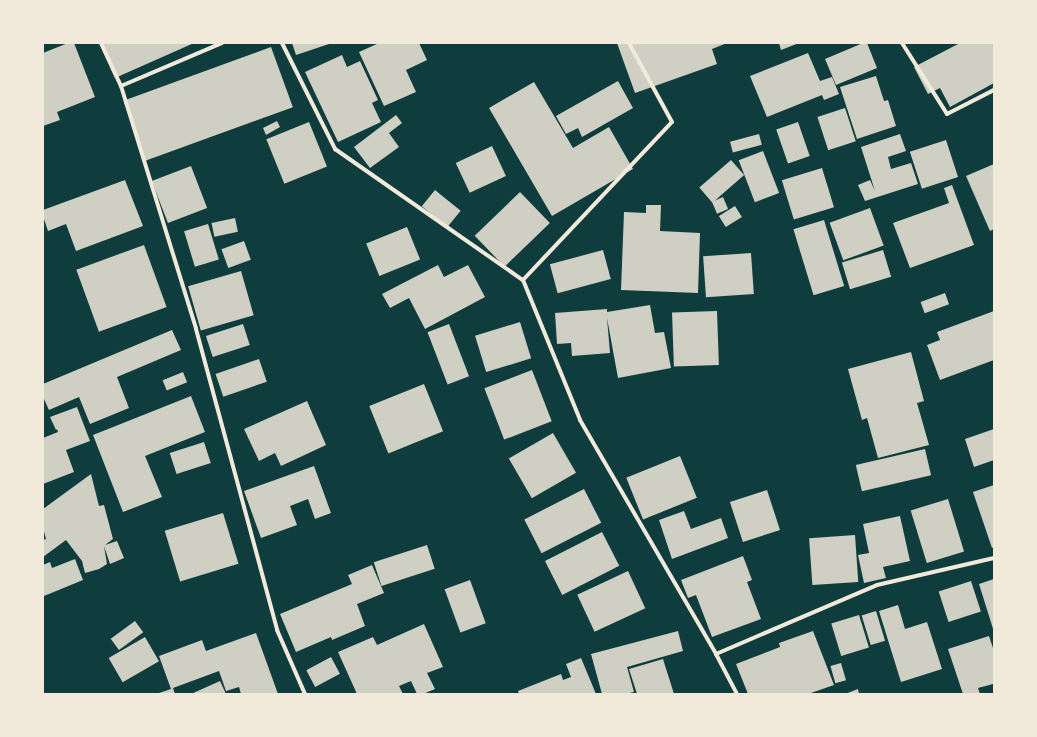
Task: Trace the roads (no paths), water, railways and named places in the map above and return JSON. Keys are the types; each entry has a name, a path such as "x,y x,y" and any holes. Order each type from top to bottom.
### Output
{"street":[{"path":"101,43 121,86 196,329 277,630 305,694"},
{"path":"121,86 222,43"},
{"path":"282,43 335,149 523,280 580,420 716,654 737,694"},
{"path":"523,280 672,122 629,43"},
{"path":"902,43 947,114 994,90"},
{"path":"716,654 877,585 994,558"}]}
